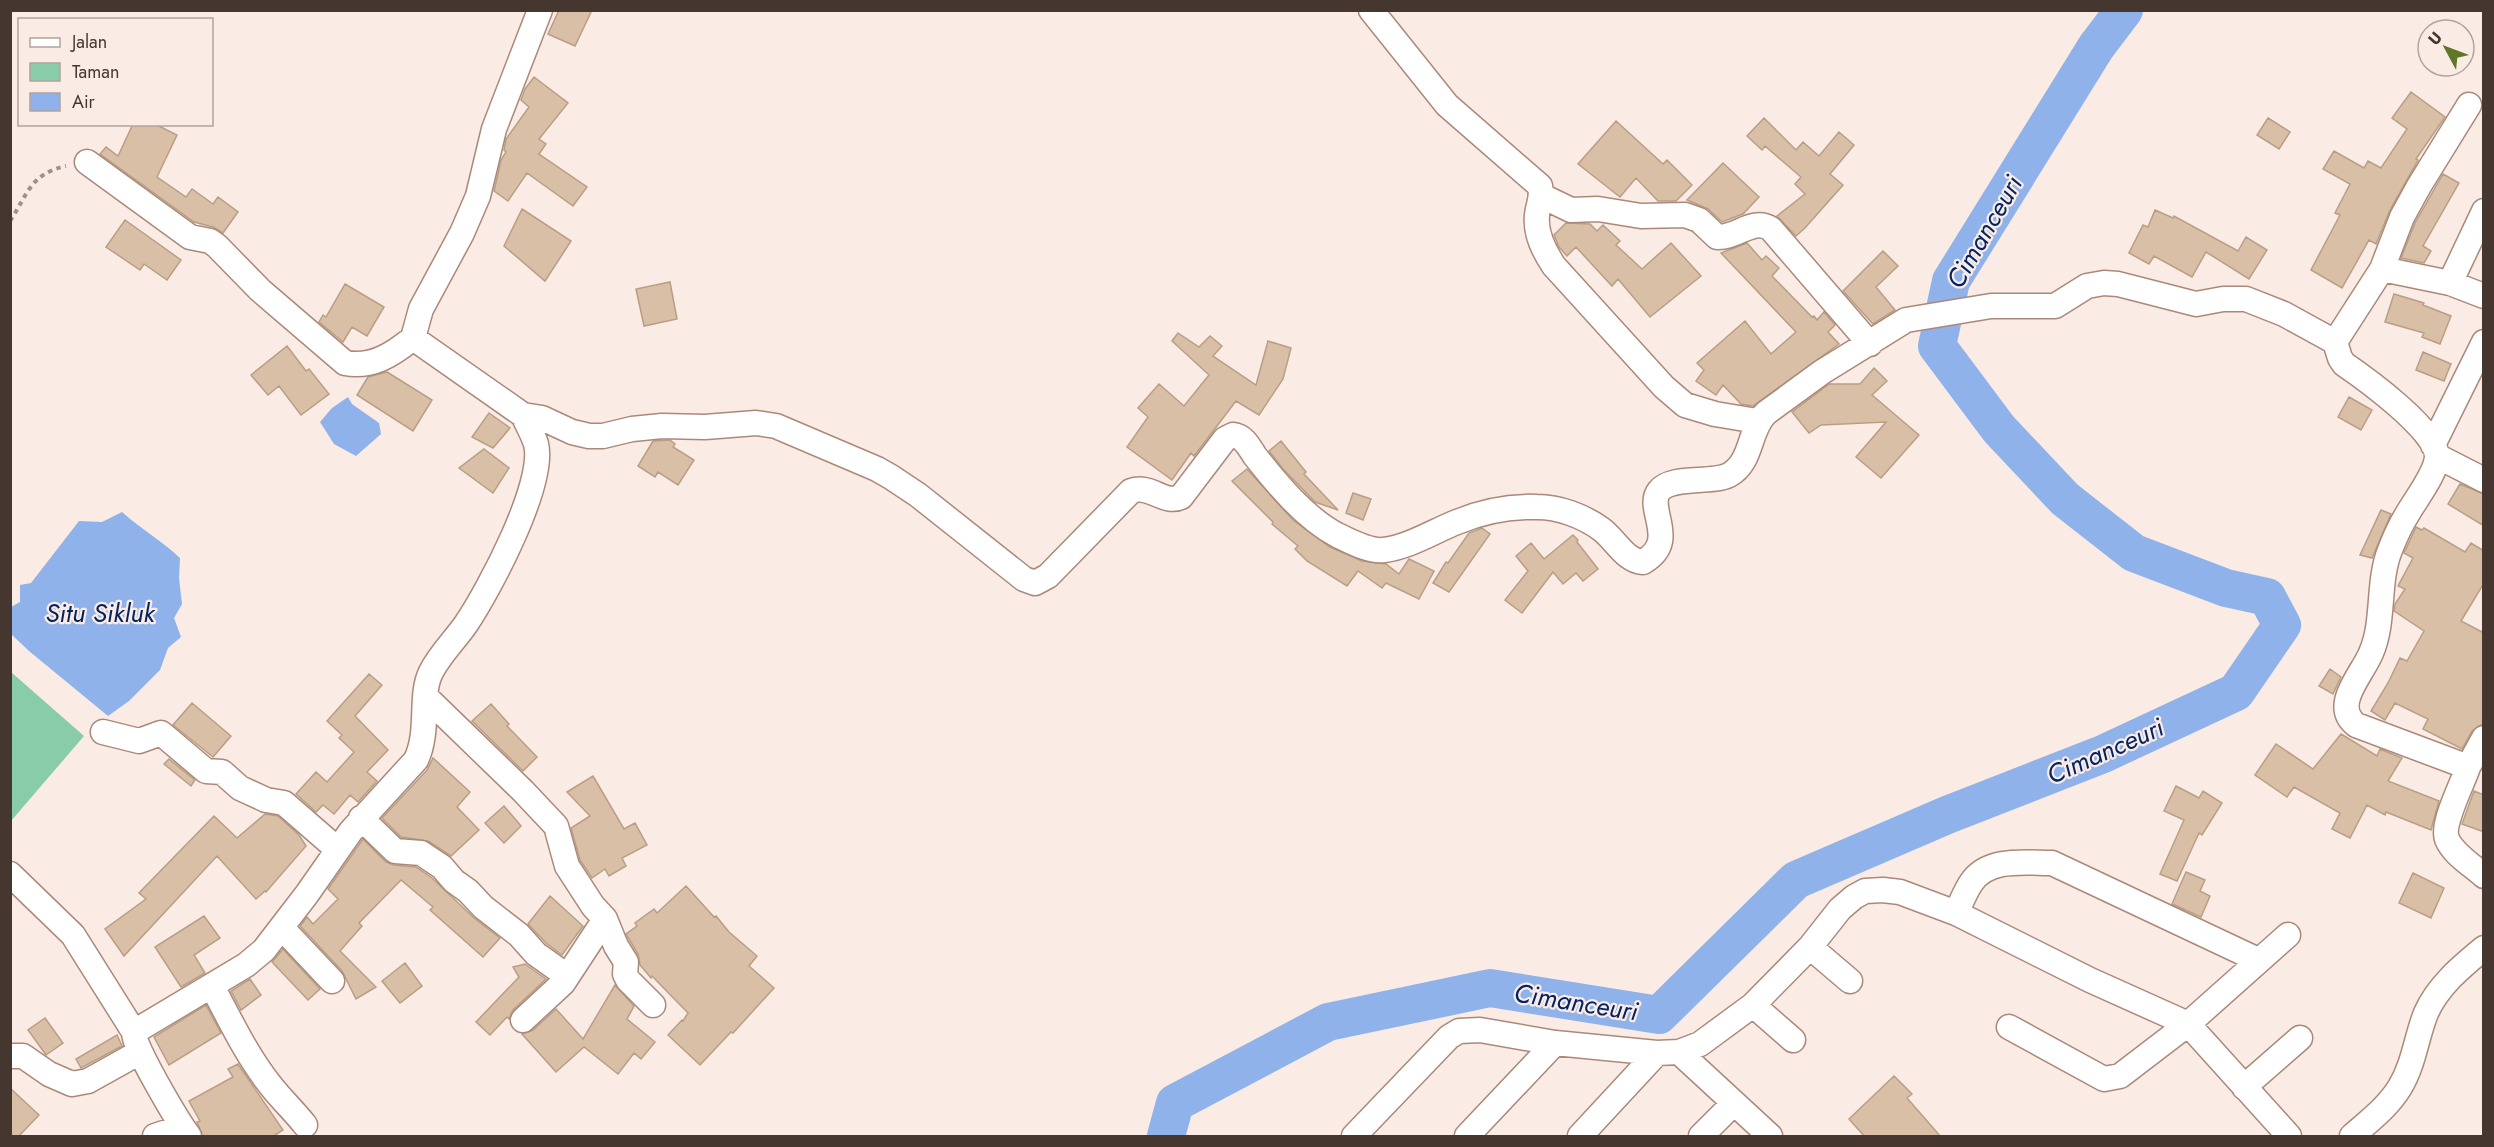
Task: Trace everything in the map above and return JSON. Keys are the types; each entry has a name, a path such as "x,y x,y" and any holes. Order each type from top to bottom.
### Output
{"street":[{"path":"87,162 190,237 210,241 217,246 260,290 345,363 361,364 381,360 413,338 421,309 462,233 478,196 494,129 540,10"},
{"path":"1371,10 1447,105 1513,165 1540,186 1542,196 1537,215 1539,237 1554,266 1672,395 1685,405 1699,410 1757,421"},
{"path":"2335,342 2382,269 2402,217 2469,105"},
{"path":"1542,196 1571,210 1598,209 1641,216 1686,215 1699,220 1717,237 1728,236 1758,224 1764,224 1813,275 1870,344"},
{"path":"2450,283 2484,211"},
{"path":"2382,269 2450,283 2484,296"},
{"path":"413,338 523,415 542,418 572,432 603,436 632,429 662,426 712,427 756,423 776,426 877,469 918,495 1024,579 1035,584 1048,576 1131,491 1144,489 1172,500 1181,497 1225,439 1233,435 1243,439 1271,476 1327,529 1375,550 1392,548 1459,521 1488,513 1507,508 1538,507 1556,508 1587,520 1612,539 1629,557 1643,562 1654,553 1661,536 1656,495 1659,490 1668,484 1719,478 1731,474 1742,463 1748,451 1757,421 1822,372 1870,344 1893,327 1906,320 1991,306 2055,306 2062,304 2087,286 2118,284 2196,304 2223,299 2246,299 2284,314 2335,342 2344,364 2412,417 2435,451 2484,480"},
{"path":"2468,767 2356,725 2349,720 2346,707 2348,694 2372,651 2389,552 2407,514 2431,473 2435,451 2484,342"},
{"path":"10,1056 23,1056 49,1074 72,1084 88,1081 212,986 246,965 264,950 282,928 361,818 416,760 423,746 425,691 431,671 466,624 500,568 535,481 536,445 523,415"},
{"path":"426,697 524,791 556,826 574,879 605,919 616,946 626,962 625,974 628,980 653,1005"},
{"path":"103,732 139,741 161,733 206,771 222,772 240,788 266,800 284,803 337,849"},
{"path":"2484,738 2468,767 2446,825 2446,836 2458,853 2484,876"},
{"path":"361,818 395,851 421,853 442,867 454,881 519,935 536,954 567,976"},
{"path":"1956,913 1971,882 1987,868 2020,863 2052,863 2258,960"},
{"path":"10,874 73,935 137,1042 186,1132 155,1137"},
{"path":"1354,1137 1453,1034 1466,1030 1480,1030 1555,1043 1668,1053 1700,1044 1752,1005 1810,947 1840,909 1854,897 1865,891 1882,890 1900,892 1956,913 2091,980 2188,1024 2289,1137"},
{"path":"523,1020 554,992 567,976 605,919"},
{"path":"282,928 332,981"},
{"path":"2009,1027 2104,1079 2112,1079 2120,1076 2188,1024 2288,935"},
{"path":"1810,947 1850,981"},
{"path":"2352,1137 2391,1101 2401,1086 2426,1013 2436,996 2456,971 2484,948"},
{"path":"212,986 253,1061 272,1088 305,1125"},
{"path":"1752,1005 1793,1040"},
{"path":"2244,1087 2300,1038"},
{"path":"1467,1137 1555,1043"},
{"path":"1668,1053 1770,1137"},
{"path":"1580,1137 1668,1053"},
{"path":"1701,1137 1732,1104"}],"path":[{"path":"10,221 29,188 39,176 48,171 87,162"}],"green space":[{"path":"11,672 84,736 11,821"}],"water":[{"path":"348,397 352,404 379,423 381,434 356,456 334,444 320,422 332,408"},
{"name":"Situ Sikluk","path":"122,512 180,558 179,578 182,604 174,618 181,637 168,648 160,670 129,701 108,716 11,634 11,607 20,602 20,585 31,583 79,521 102,522"}],"building":[{"path":"559,10 592,10 575,46 548,34"},
{"path":"534,77 568,103 539,139 546,144 539,154 587,187 573,206 527,173 508,201 494,191 501,160 506,152 504,150 506,139 529,107 521,100 525,89"},
{"path":"2411,92 2445,117 2416,159 2418,160 2390,210 2376,244 2369,240 2342,288 2311,270 2340,215 2335,213 2350,184 2323,169 2334,151 2364,168 2368,161 2381,168 2407,129 2392,118"},
{"path":"1764,118 1796,150 1803,142 1819,156 1839,132 1854,145 1830,174 1843,185 1796,236 1777,216 1805,194 1795,184 1801,177 1765,146 1762,150 1747,136"},
{"path":"2268,118 2290,132 2279,149 2257,135"},
{"path":"1616,121 1663,164 1667,160 1692,185 1676,201 1658,201 1636,178 1620,197 1578,164"},
{"path":"132,126 159,126 177,135 157,177 186,197 192,189 213,204 218,197 238,212 223,233 213,227 194,222 100,154 106,147 118,156"},
{"path":"1723,163 1759,197 1743,214 1722,222 1708,209 1687,200"},
{"path":"2443,174 2459,183 2423,246 2431,251 2424,263 2401,258 2415,223"},
{"path":"522,209 571,241 545,281 504,246"},
{"path":"2155,210 2173,218 2174,216 2238,251 2246,237 2267,250 2249,279 2206,252 2192,277 2154,256 2149,264 2129,253 2143,225 2148,227"},
{"path":"125,220 181,260 167,280 144,264 140,270 106,247"},
{"path":"1566,223 1590,224 1597,231 1603,225 1620,241 1616,245 1642,269 1671,243 1701,276 1650,317 1618,279 1612,286 1576,247 1567,256 1559,247 1554,235"},
{"path":"1747,243 1762,260 1766,256 1779,268 1772,276 1812,317 1814,316 1817,320 1824,312 1835,325 1828,332 1839,344 1753,406 1741,404 1723,385 1716,395 1696,381 1704,370 1697,363 1745,321 1771,354 1796,332 1721,253"},
{"path":"1883,251 1898,266 1876,287 1895,310 1873,324 1843,291"},
{"path":"670,282 677,319 644,326 636,289"},
{"path":"345,284 384,307 367,336 352,327 343,342 319,322 323,315 326,317"},
{"path":"2394,294 2424,303 2423,305 2451,316 2440,344 2422,337 2424,333 2385,322"},
{"path":"1178,333 1199,347 1210,336 1222,346 1213,356 1256,385 1268,341 1291,348 1283,379 1259,415 1236,401 1194,456 1191,453 1172,480 1127,447 1148,417 1138,408 1159,384 1184,406 1209,375 1172,341"},
{"path":"287,346 306,371 309,369 329,394 301,415 279,386 268,395 251,375"},
{"path":"2423,352 2451,364 2444,381 2416,370"},
{"path":"1874,368 1887,381 1872,395 1919,435 1881,478 1856,457 1886,422 1821,425 1809,433 1792,412 1829,384 1860,384"},
{"path":"387,372 432,400 413,431 357,395 368,377"},
{"path":"2349,397 2372,410 2361,430 2338,417"},
{"path":"489,413 510,428 493,448 472,437"},
{"path":"670,440 675,444 673,447 694,460 678,485 658,472 655,477 638,466 653,441"},
{"path":"1281,441 1306,472 1304,474 1338,510 1315,502 1283,469 1269,451"},
{"path":"484,449 509,468 493,493 459,468"},
{"path":"1247,469 1293,520 1330,547 1362,561 1386,564 1399,574 1409,559 1434,571 1419,599 1386,583 1382,588 1358,571 1347,586 1307,561 1295,549 1298,546 1272,524 1273,522 1232,481"},
{"path":"2460,484 2484,494 2484,526 2448,504"},
{"path":"1353,493 1371,499 1363,520 1346,513"},
{"path":"2381,510 2391,514 2372,558 2360,555"},
{"path":"2416,527 2422,530 2424,528 2465,552 2471,543 2484,551 2484,583 2461,621 2484,633 2484,723 2472,731 2462,749 2423,729 2428,719 2395,703 2385,720 2371,711 2400,658 2407,661 2424,631 2394,611 2395,604 2405,589 2398,586 2413,558 2404,553"},
{"path":"1482,528 1490,534 1449,592 1433,583 1469,533"},
{"path":"1573,535 1598,569 1583,581 1576,573 1563,584 1553,572 1522,613 1505,600 1528,571 1516,556 1531,543 1544,559"},
{"path":"2330,669 2341,677 2333,694 2319,686"},
{"path":"369,674 382,685 355,716 388,750 367,772 377,781 358,802 350,795 334,814 323,805 316,812 296,794 316,772 327,782 354,752 339,738 342,735 327,721"},
{"path":"192,703 231,736 213,757 173,725"},
{"path":"491,704 509,724 507,726 537,757 523,771 472,721"},
{"path":"2341,734 2377,756 2380,749 2402,758 2388,781 2439,801 2431,830 2386,812 2385,815 2367,805 2350,838 2332,829 2340,813 2294,787 2287,797 2255,775 2276,744 2313,769"},
{"path":"433,758 470,792 457,807 479,830 451,856 428,841 401,837 382,818 427,770"},
{"path":"169,759 195,780 191,786 164,764"},
{"path":"593,776 624,829 635,823 647,845 622,858 626,866 609,876 605,869 592,878 580,860 571,828 590,816 567,792"},
{"path":"2176,786 2199,798 2203,791 2222,803 2202,835 2199,833 2177,881 2160,874 2184,820 2164,811"},
{"path":"2474,791 2484,795 2484,832 2462,824"},
{"path":"504,806 521,826 504,843 485,823"},
{"path":"265,814 278,816 299,835 306,846 266,892 256,899 217,856 124,956 105,929 146,899 139,893 214,816 237,838"},
{"path":"363,839 386,862 416,867 432,878 474,918 500,938 483,957 430,910 433,907 401,880 359,923 362,926 340,951 376,987 356,999 342,971 300,926 307,917 313,924 338,899 328,889"},
{"path":"2186,872 2205,880 2200,891 2210,896 2201,917 2172,904"},
{"path":"2413,873 2444,888 2431,918 2399,903"},
{"path":"686,886 729,932 757,956 749,966 774,988 700,1065 668,1035 688,1013 640,965 638,954 626,934 637,926 635,923 654,909 657,913"},
{"path":"550,896 583,926 562,955 546,943 528,924"},
{"path":"204,916 220,938 194,955 205,973 181,987 155,947"},
{"path":"283,949 320,989 308,1000 272,962"},
{"path":"405,963 422,986 400,1003 382,981"},
{"path":"525,964 546,979 513,1010 509,1019 507,1017 490,1035 476,1022 519,977 513,967"},
{"path":"250,979 261,995 241,1010 231,991"},
{"path":"615,985 634,1006 627,1019 655,1042 641,1059 634,1053 618,1074 584,1047 556,1072 522,1034 533,1030 556,1009 583,1039"},
{"path":"206,1005 221,1033 169,1065 154,1037"},
{"path":"45,1018 63,1043 46,1055 28,1030"},
{"path":"117,1035 122,1046 81,1068 76,1059"},
{"path":"238,1064 283,1130 272,1137 203,1137 197,1122 200,1121 189,1101 233,1077 228,1069"},
{"path":"1894,1076 1912,1094 1907,1098 1941,1137 1865,1137 1849,1119"},
{"path":"10,1088 39,1115 18,1137 10,1137"}],"waterway":[{"name":"Cimanceuri","path":"1166,1136 1175,1103 1328,1022 1490,988 1659,1015 1796,880 1947,815 2103,754 2236,692 2282,625 2267,597 2226,588 2134,553 2065,499 1999,429 1937,346 1951,281 2096,47 2124,10"}]}
